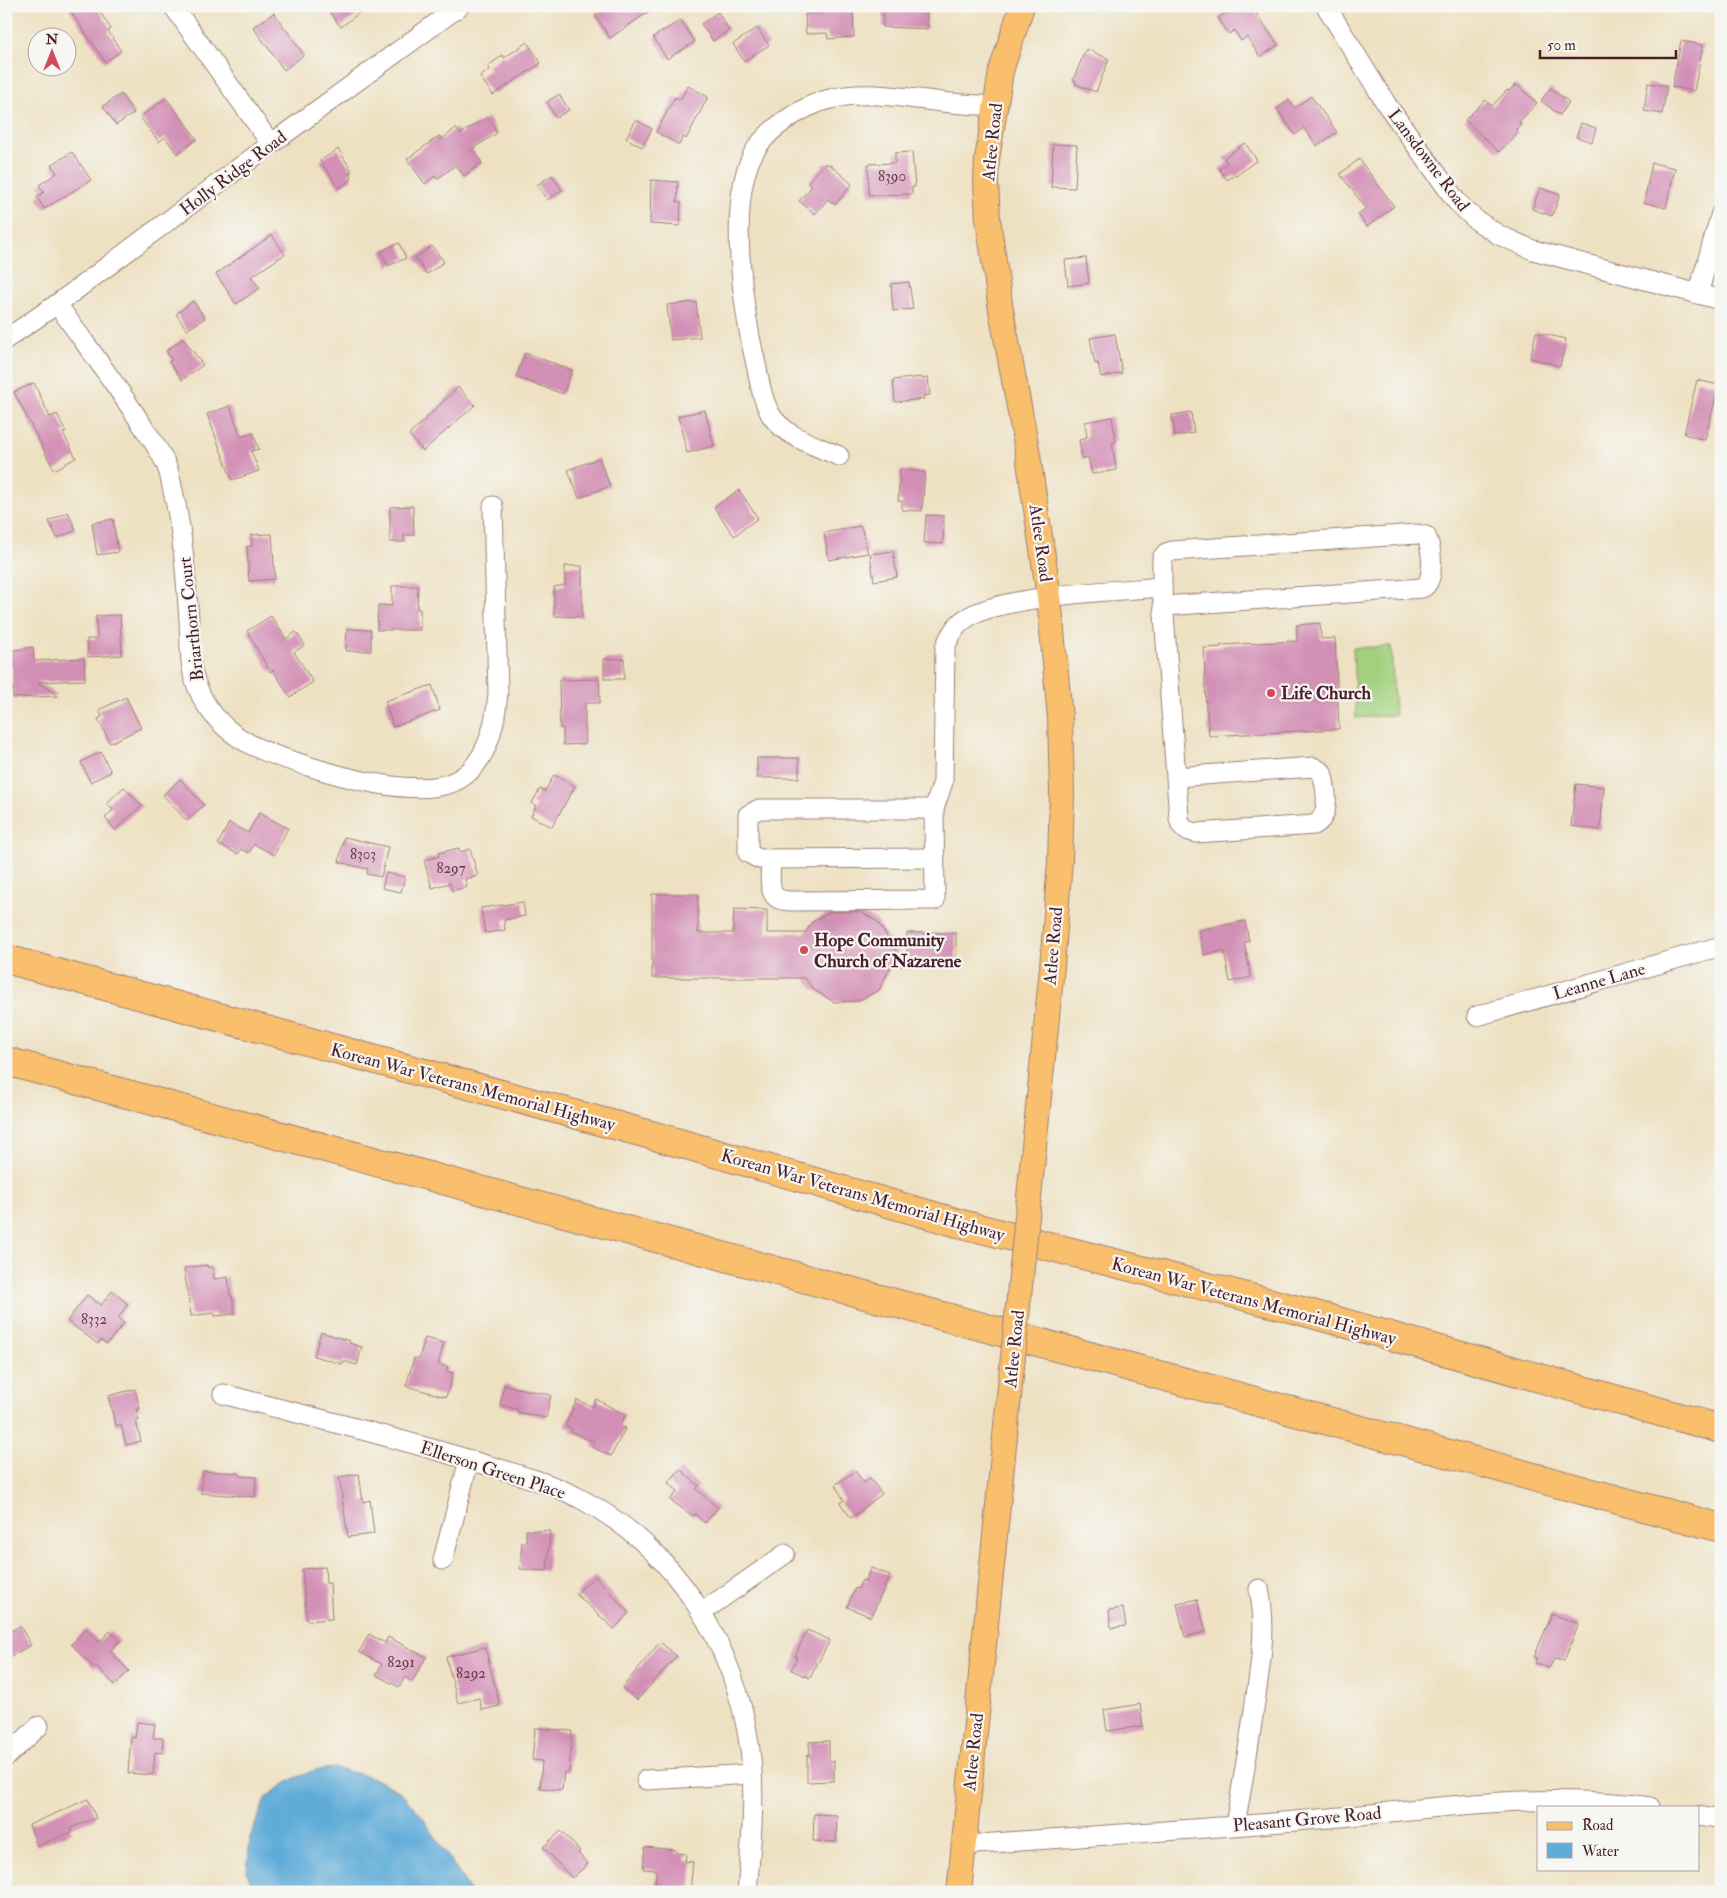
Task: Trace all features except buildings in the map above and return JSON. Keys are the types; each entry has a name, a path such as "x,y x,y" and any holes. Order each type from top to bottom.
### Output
{"highway":[{"name":"Korean War Veterans Memorial Highway","path":"6,959 662,1138 958,1223 1308,1313 1721,1429"},
{"path":"6,1060 1721,1528"}],"main road":[{"name":"Atlee Road","path":"959,1892 1052,967 1060,861 1062,793 1060,718 1049,597 1028,455 1001,310 988,219 987,160 995,106 1001,71 1022,6"}],"street":[{"path":"173,6 271,144"},
{"name":"Holly Ridge Road","path":"6,339 57,304 460,6"},
{"name":"Lansdowne Road","path":"1326,6 1387,105 1456,202 1476,220 1498,235 1533,250 1721,300"},
{"path":"839,456 797,437 781,426 772,416 765,402 751,347 744,302 738,236 740,202 747,169 755,150 768,135 788,118 810,106 834,98 863,95 898,95 943,102 995,106"},
{"path":"1698,294 1721,213"},
{"name":"Briarthorn Court","path":"57,304 132,409 167,466 184,554 193,674 200,693 213,715 224,727 241,740 279,757 336,774 424,789 445,785 472,769 490,743 497,710 493,506"},
{"path":"771,859 772,891 777,898 784,900 935,900 934,809 943,782 945,647 951,633 962,621 987,609 1049,597 1163,597 1422,588 1428,584 1431,576 1429,544 1426,536 1417,534 1172,551 1166,553 1162,558 1163,597 1176,777 1179,818 1181,825 1186,830 1196,832 1314,825 1323,819 1325,815 1326,807 1322,772 1313,767 1176,777"},
{"path":"934,809 759,809 748,815 748,853 759,859 935,858"},
{"name":"Leanne Lane","path":"1477,1016 1721,946"},
{"name":"Ellerson Green Place","path":"223,1394 469,1460 545,1484 579,1498 610,1516 639,1538 665,1564 702,1612 719,1642 731,1670 744,1712 752,1774 747,1892"},
{"path":"443,1560 469,1460"},
{"path":"702,1612 785,1554"},
{"path":"1236,1825 1248,1756 1264,1634 1259,1589"},
{"path":"6,1757 39,1726"},
{"path":"646,1780 752,1774"},
{"name":"Pleasant Grove Road","path":"964,1845 1330,1818 1405,1809 1509,1802 1567,1800 1638,1806"},
{"path":"1700,1816 1721,1820"}],"green space":[{"path":"1391,646 1395,715 1356,718 1353,648"}],"water":[{"path":"335,1768 371,1777 399,1791 421,1815 471,1892 253,1892 247,1871 250,1837 267,1796 293,1779 315,1770"}],"place":[{"name":"Life Church","path":"1271,693"},
{"name":"Hope Community Church of Nazarene","path":"804,950"}]}
